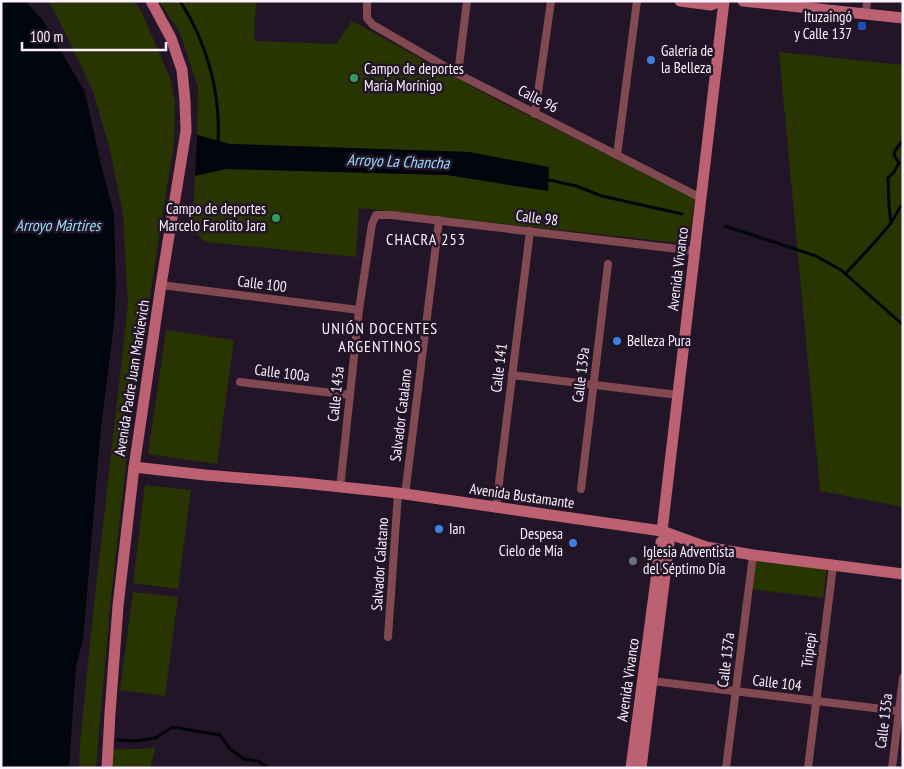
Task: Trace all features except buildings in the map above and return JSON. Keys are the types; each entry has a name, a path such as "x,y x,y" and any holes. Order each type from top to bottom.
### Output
{"street":[{"name":"Avenida Padre Juan Markievich","path":"107,768 118,606 134,467 186,131 182,70 171,38 152,1"},
{"name":"Calle 96","path":"368,1 367,18 373,25 458,74 701,198"},
{"path":"458,74 466,1"},
{"path":"535,114 551,1"},
{"path":"618,155 637,1"},
{"path":"680,1 710,5 720,1"},
{"name":"Avenida Vivanco","path":"631,768 661,542 664,535 678,395 724,1"},
{"path":"743,1 903,18"},
{"path":"866,14 867,1"},
{"name":"Calle 98","path":"376,215 385,214 439,220 695,251"},
{"name":"Calle 143a","path":"340,488 359,310 372,224 376,215"},
{"name":"Salvador Catalano","path":"402,494 439,220"},
{"name":"Calle 141","path":"496,507 530,231"},
{"name":"Calle 139a","path":"581,489 608,264"},
{"name":"Calle 100","path":"161,285 359,310"},
{"path":"512,375 678,395"},
{"name":"Calle 100a","path":"240,382 350,395"},
{"name":"Avenida Bustamante","path":"134,467 303,483 496,507 664,535 706,547 753,555 903,574"},
{"name":"Salvador Calatano","path":"388,637 402,494"},
{"name":"Avenida Vivanco","path":"641,768 669,543 664,535"},
{"name":"Calle 137a","path":"726,768 753,555"},
{"name":"Tripepi","path":"808,768 833,566"},
{"name":"Calle 135a","path":"892,768 903,678"},
{"name":"Calle 104","path":"652,681 899,711"}],"green space":[{"path":"48,1 134,1 142,13 170,78 175,103 174,143 127,455 110,606 96,768 79,768 80,744 128,305 123,214 110,150 93,91"},
{"path":"159,1 256,1 254,41 336,44 352,21 497,100 695,198 688,244 359,208 356,257 205,242 192,229 195,176 226,169 447,175 547,191 469,152 230,144 197,135 198,87 180,33"},
{"path":"779,52 903,65 903,507 820,491"},
{"path":"166,330 234,340 217,464 148,454"},
{"path":"145,485 191,490 178,589 133,583"},
{"path":"755,559 827,567 823,598 752,589"},
{"path":"133,592 178,597 165,696 120,690"},
{"path":"155,748 150,768 110,768 111,750"}],"water":[{"name":"Arroyo Mártires","path":"1,1 25,1 42,19 85,92 114,213 116,286 114,323 101,427 83,640 76,666 69,768 1,768"},
{"path":"197,135 230,144 469,152 549,167 548,191 447,175 226,169 195,176"}],"waterway":[{"path":"180,1 198,34 210,69 217,106 218,143"},
{"path":"891,223 888,178 899,163 894,155 903,140"},
{"name":"Arroyo La Chancha","path":"545,179 576,186 602,196 682,214"},
{"path":"845,274 885,231 903,204"},
{"name":"Arroyo La Chancha","path":"725,226 816,256 841,270 903,325"},
{"path":"118,740 137,741 155,738 173,727 220,735 230,749 244,759 258,761 268,768"}],"place":[{"name":"Ituzaingó y Calle 137","path":"862,26"},
{"name":"Galería de la Belleza","path":"651,60"},
{"name":"Campo de deportes María Morínigo","path":"354,78"},
{"name":"Campo de deportes Marcelo Farolito Jara","path":"276,218"},
{"name":"Belleza Pura","path":"617,341"},
{"name":"Ian","path":"439,529"},
{"name":"Despesa Cielo de Mía","path":"573,543"},
{"name":"Iglesia Adventista del Séptimo Día","path":"633,561"}],"district":[{"name":"CHACRA 253","path":"426,239"},
{"name":"UNIÓN DOCENTES ARGENTINOS","path":"380,337"}]}
